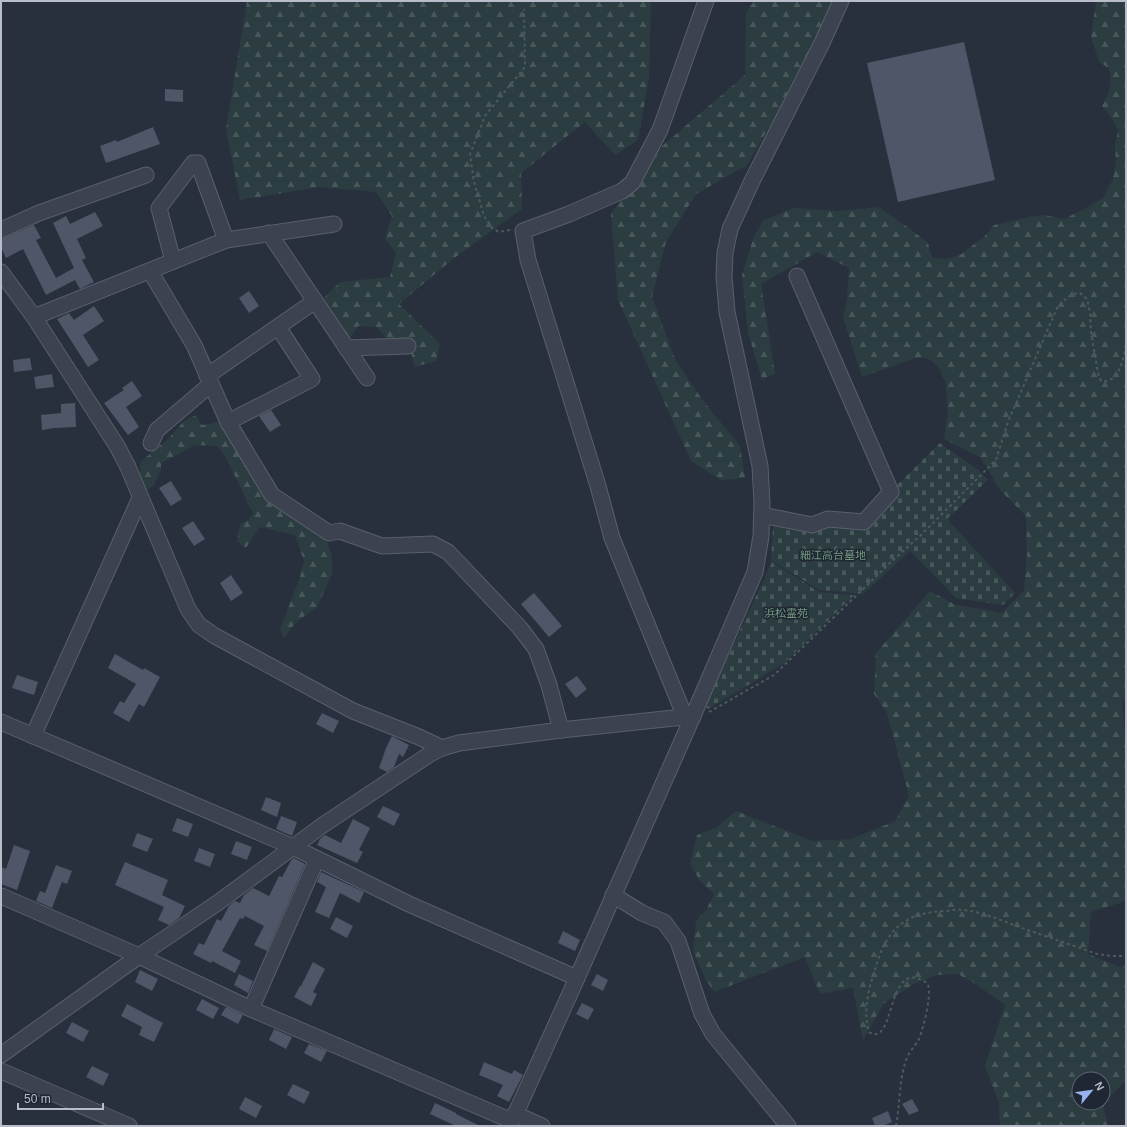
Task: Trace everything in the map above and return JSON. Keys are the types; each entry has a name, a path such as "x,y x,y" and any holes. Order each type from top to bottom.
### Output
{"street":[{"path":"693,716 683,712 612,538 598,486 528,260 523,231 569,214 622,191 632,183 660,130 706,1"},
{"path":"512,1120 577,978 755,572 761,536 762,515 760,466 727,312 724,277 725,253 730,229 822,43 841,1"},
{"path":"173,261 159,208 193,163 198,163 226,240"},
{"path":"1,230 39,213 146,175"},
{"path":"34,317 226,240 334,224"},
{"path":"269,234 367,378"},
{"path":"150,271 194,345 228,422 272,495 329,533 340,531 382,546 433,544 448,552 520,628 536,649 549,685 561,730"},
{"path":"1,272 34,317 117,446 128,467 188,609 199,625 215,636 353,710 442,748"},
{"path":"762,515 812,525 828,519 864,522 891,492 797,276"},
{"path":"150,443 157,430 209,380 278,327 315,301"},
{"path":"228,422 312,379 278,327"},
{"path":"346,348 408,346"},
{"path":"33,736 140,498"},
{"path":"1,1055 139,956 216,904 323,825 430,754 442,748 459,743 561,730 693,716"},
{"path":"1,722 293,847 409,904 577,978"},
{"path":"251,1009 317,859"},
{"path":"613,895 642,913 664,922 678,941 702,1014 713,1034 788,1126"},
{"path":"1,896 139,956 251,1009 512,1120 542,1126"},
{"path":"1,1071 129,1126"}],"path":[{"path":"523,231 522,225 512,230 499,232 492,228 484,216 474,182 470,154 485,116 525,67 524,8"},
{"path":"693,716 696,717 706,714 774,675 922,534 996,460 1008,422 1057,308 1065,299 1072,294 1080,293 1087,299 1098,373 1101,381 1112,380 1119,372 1126,348"},
{"path":"896,1126 900,1088 906,1059 919,1039 929,990 928,984 914,977 905,979 894,997 884,1028 875,1034 869,1032 867,1026 866,1004 882,950 892,934 909,918 930,911 964,910 988,916 1097,954 1126,956"}],"green space":[{"path":"247,1 651,1 649,78 638,140 615,155 585,122 521,173 522,209 453,259 399,304 440,344 436,361 415,367 407,339 386,338 377,327 358,326 348,342 322,300 340,282 390,277 396,253 385,238 392,216 376,192 319,187 240,200 226,129"},
{"path":"754,1 842,1 815,56 747,165 696,194 666,242 652,297 676,361 704,402 740,446 745,478 721,480 691,461 618,300 611,214 661,147 745,75 746,13"},
{"path":"1096,1 1126,1 1126,699 1122,700 1126,749 1126,901 1091,912 1088,954 1120,967 1126,965 1126,1082 1123,1083 1111,1096 1111,1071 1071,1071 1071,1111 1105,1111 1108,1126 1000,1126 999,1103 985,1066 1005,1005 977,985 958,974 937,975 914,984 883,1004 863,1041 853,988 820,994 805,957 714,992 706,980 693,951 696,921 706,910 714,894 700,881 690,864 697,835 717,827 736,811 813,841 851,839 895,821 909,796 887,713 874,694 876,653 930,591 954,604 1002,613 1024,590 1027,553 1026,516 1001,491 980,457 944,439 948,411 945,381 939,368 932,361 925,358 915,358 862,377 843,317 847,299 849,268 817,252 761,284 775,374 762,379 748,333 742,275 754,236 763,221 793,208 839,211 878,207 928,243 932,258 946,259 960,255 984,237 994,225 1043,215 1064,219 1103,198 1113,179 1116,160 1115,146 1118,130 1111,117 1102,106 1107,97 1111,83 1109,69 1099,61 1091,37"},
{"path":"196,415 202,425 225,421 239,447 277,508 325,535 332,556 332,574 317,607 296,622 284,638 280,629 300,577 304,561 295,535 260,527 246,548 237,541 240,525 249,519 253,513 225,456 217,446 195,445 161,463 161,470 153,486 145,491 140,474 140,462 168,439 184,421"},
{"name":"細江高台墓地","path":"940,443 978,470 988,480 947,519 1015,593 1003,605 956,598 910,551 863,594 819,590 771,560 774,512 814,523 858,523"},
{"name":"浜松霊苑","path":"772,562 819,592 854,595 783,664 708,709 705,706"}],"building":[{"path":"964,42 995,180 898,202 867,63"},
{"path":"165,89 183,90 183,102 165,101"},
{"path":"153,127 160,144 106,163 100,146 116,140 117,142"},
{"path":"95,212 103,226 77,239 86,258 82,260 94,282 80,289 75,280 46,295 23,249 6,258 1,247 1,239 34,225 41,238 36,240 56,278 74,268 53,223 66,216 70,224"},
{"path":"249,291 259,306 249,313 239,298"},
{"path":"94,306 104,321 83,335 99,360 88,367 57,319 69,313 74,320"},
{"path":"30,358 32,370 14,372 13,360"},
{"path":"52,374 54,387 36,389 34,377"},
{"path":"132,381 142,396 126,407 139,427 128,435 104,403 124,390 122,388"},
{"path":"75,403 76,427 42,430 41,415 61,413 61,404"},
{"path":"271,410 281,425 270,432 259,416"},
{"path":"171,481 182,499 171,506 159,488"},
{"path":"193,521 205,539 194,546 182,528"},
{"path":"231,575 243,593 231,601 220,583"},
{"path":"534,593 562,626 549,637 521,604"},
{"path":"115,654 143,670 144,668 160,677 144,707 139,704 129,722 113,713 120,701 124,703 136,684 108,668"},
{"path":"17,675 38,682 34,695 12,688"},
{"path":"577,676 587,689 576,698 565,684"},
{"path":"322,713 339,721 333,733 316,724"},
{"path":"392,736 409,745 403,757 399,754 394,767 387,772 379,768"},
{"path":"266,797 281,803 277,817 261,810"},
{"path":"383,806 400,814 394,826 377,817"},
{"path":"281,816 297,822 292,836 276,829"},
{"path":"177,818 193,824 188,837 172,831"},
{"path":"353,819 370,828 359,850 363,852 357,863 317,845 320,839 325,835 341,843"},
{"path":"137,833 153,839 147,852 132,846"},
{"path":"236,841 252,847 247,860 231,854"},
{"path":"14,845 30,851 17,890 1,884 1,867 6,869"},
{"path":"199,848 215,854 210,867 194,861"},
{"path":"294,858 305,864 267,951 254,945 264,926 245,916 243,919 240,918 222,951 241,961 235,973 212,961 211,963 193,954 199,943 204,945 217,919 221,921 229,906 235,901 240,903 244,895 253,888 269,896 279,876 282,877"},
{"path":"125,862 168,880 162,895 185,906 179,918 169,925 158,920 164,907 115,885"},
{"path":"56,865 72,871 67,884 62,882 52,908 36,901 40,891 45,893"},
{"path":"321,872 364,892 359,903 340,893 329,918 315,912 326,887 317,882"},
{"path":"336,917 353,926 347,938 330,929"},
{"path":"563,931 580,940 575,951 558,943"},
{"path":"313,962 325,969 313,992 317,994 311,1006 294,997"},
{"path":"140,970 158,979 152,991 135,982"},
{"path":"239,974 253,981 248,993 234,985"},
{"path":"597,974 608,980 603,991 591,985"},
{"path":"202,999 219,1008 213,1019 196,1010"},
{"path":"582,1003 594,1009 588,1020 576,1014"},
{"path":"127,1004 163,1023 154,1042 139,1035 142,1027 121,1016"},
{"path":"226,1007 243,1015 238,1024 221,1015"},
{"path":"72,1022 89,1031 83,1042 66,1033"},
{"path":"274,1029 292,1037 286,1049 269,1040"},
{"path":"309,1044 327,1051 321,1062 304,1053"},
{"path":"484,1062 512,1074 514,1070 523,1075 509,1102 497,1096 503,1085 479,1075"},
{"path":"92,1066 109,1074 103,1086 86,1077"},
{"path":"293,1084 310,1092 304,1104 287,1095"},
{"path":"245,1097 262,1106 256,1118 239,1109"},
{"path":"912,1099 919,1111 909,1115 902,1104"},
{"path":"435,1103 480,1126 456,1126 430,1114"},
{"path":"888,1111 892,1122 883,1126 875,1126 872,1118"}]}
